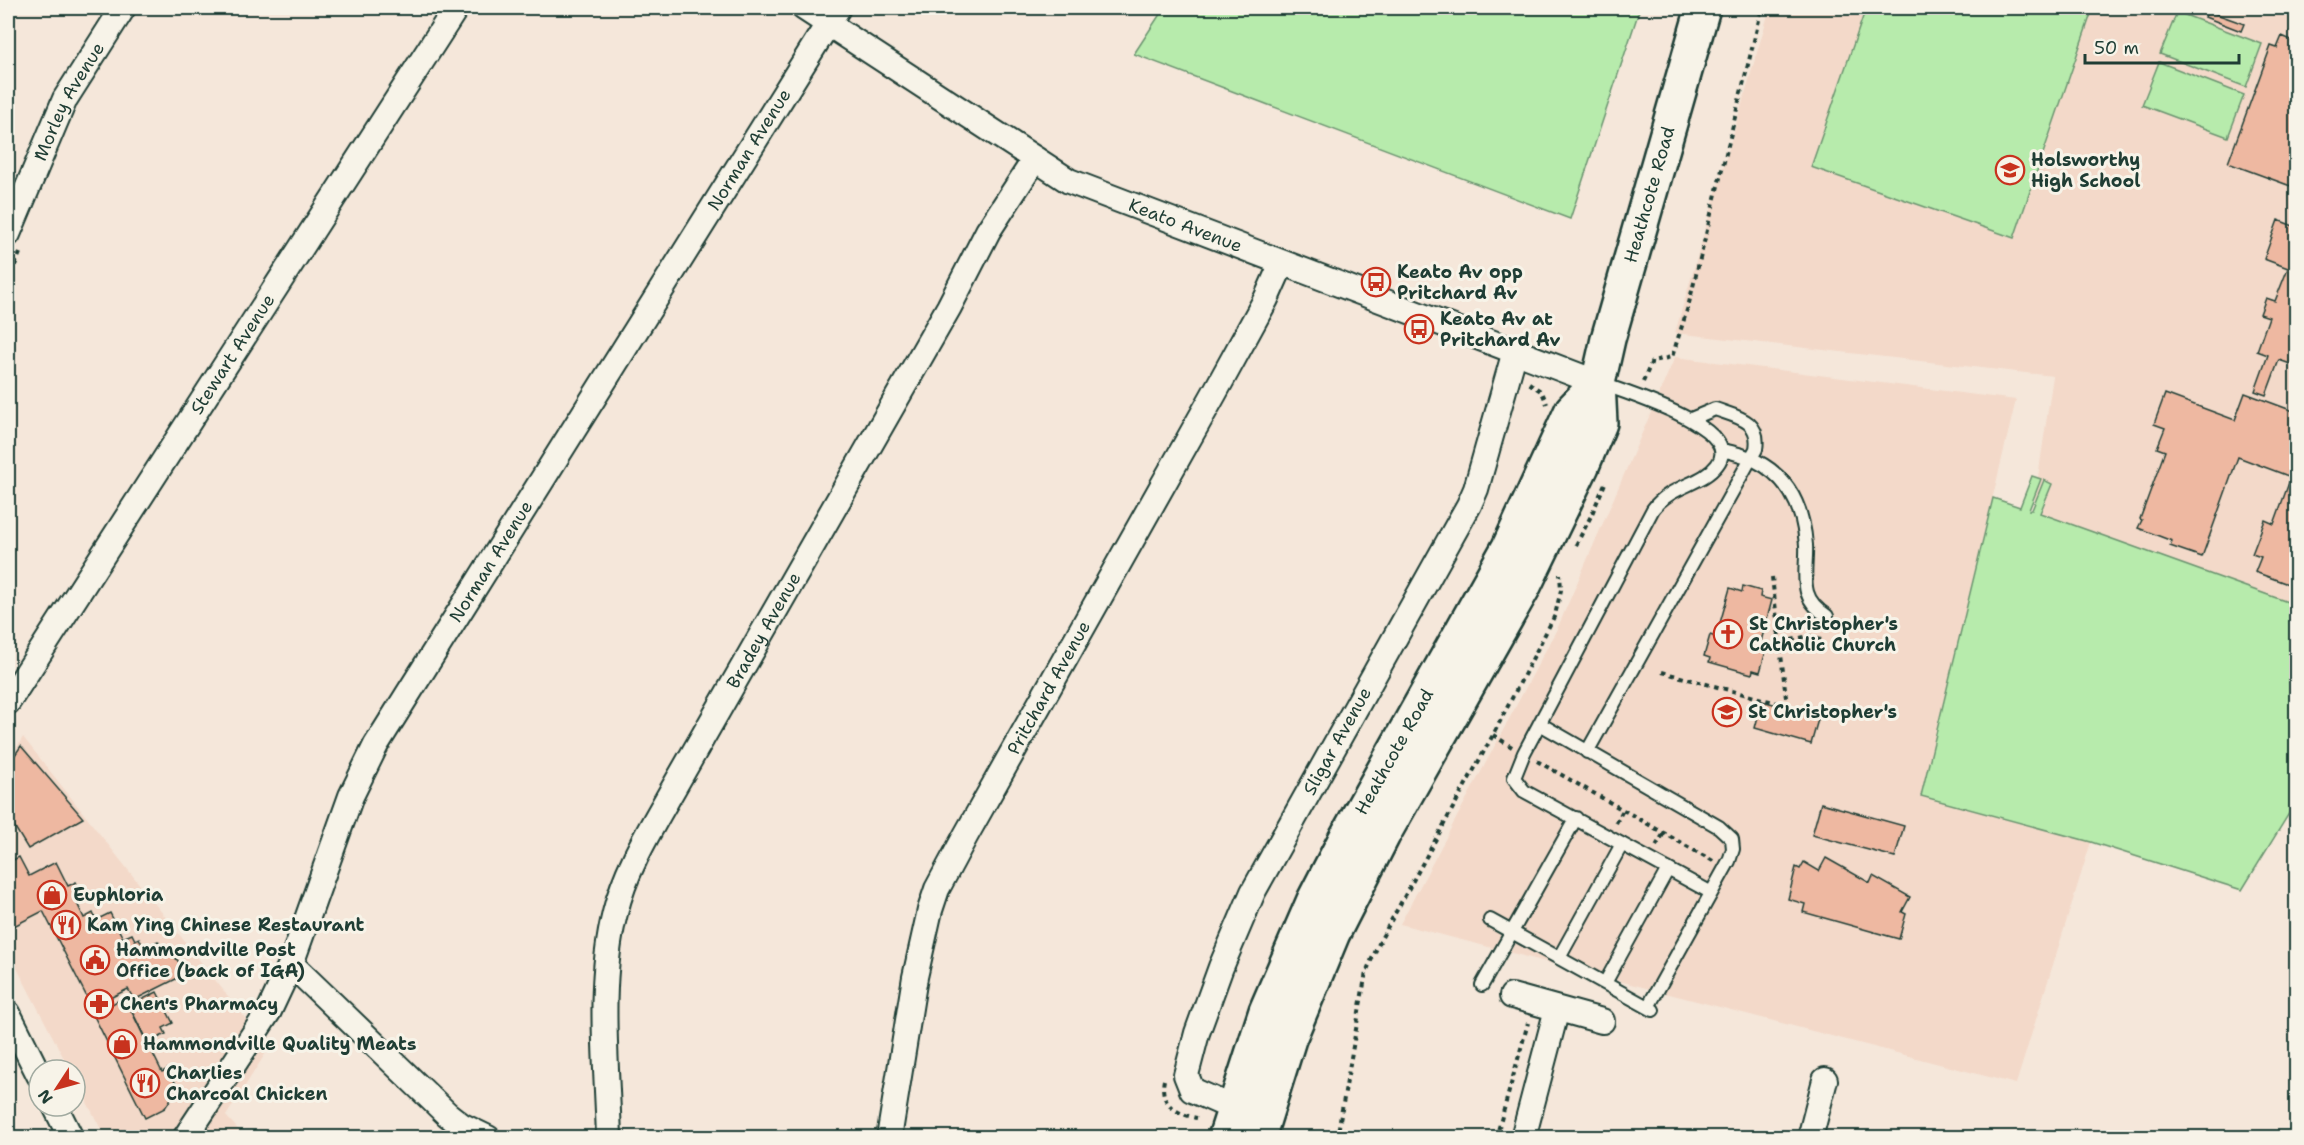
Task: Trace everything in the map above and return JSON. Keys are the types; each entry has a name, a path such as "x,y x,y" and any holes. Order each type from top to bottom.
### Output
{"main road":[{"name":"Heathcote Road","path":"1258,1137 1289,1039 1333,933 1383,835 1523,588 1570,495 1600,423 1598,382 1608,339 1703,8"},
{"name":"Heathcote Road","path":"1229,1123 1253,1046 1279,978 1329,870 1509,547 1572,410 1598,382"}],"street":[{"name":"Morley Avenue","path":"8,234 65,99 123,8"},
{"name":"Stewart Avenue","path":"8,702 456,8"},
{"name":"Keato Avenue","path":"804,8 833,15 1035,159 1070,181 1598,382"},
{"name":"Norman Avenue","path":"185,1137 269,1011 291,964 362,769 833,15"},
{"name":"Bradey Avenue","path":"609,1137 605,986 607,958 615,911 630,869 669,796 949,307 988,231 1035,159"},
{"name":"Pritchard Avenue","path":"889,1137 915,977 930,910 938,889 1230,366 1266,299 1282,263"},
{"name":"Sligar Avenue","path":"1229,1123 1192,1090 1187,1080 1191,1055 1208,1001 1239,923 1264,872 1469,505 1476,489 1515,351"},
{"path":"291,964 447,1114 461,1125 488,1137"},
{"path":"1523,1137 1534,1002 1602,1021"},
{"path":"8,1013 30,1058"},
{"path":"1810,1137 1825,1080"},
{"path":"61,1118 71,1137"}],"lane":[{"path":"1598,382 1691,419 1714,436 1721,450 1718,464 1713,470 1672,491 1653,509 1524,753 1514,773 1514,778 1519,787 1710,892"},
{"path":"1587,752 1756,449 1758,439 1756,430 1750,423 1714,409 1691,419"},
{"path":"1721,450 1738,453 1750,459 1778,476 1789,488 1802,518 1806,546 1806,589 1814,605 1827,616"},
{"path":"1490,920 1651,1008 1731,855 1733,844 1725,831 1540,724"},
{"path":"1482,985 1576,818"},
{"path":"1559,958 1622,844"},
{"path":"1605,983 1668,869"}],"path":[{"path":"1652,361 1672,357 1688,307 1762,8"},
{"path":"1571,552 1592,516 1609,474"},
{"path":"1337,1137 1366,972 1381,939 1493,735 1555,615 1561,590 1559,570"},
{"path":"1772,577 1787,706"},
{"path":"1765,646 1809,636 1821,640"},
{"path":"1662,672 1818,714"},
{"path":"1493,735 1725,868"},
{"path":"1497,1137 1534,1002"}],"shaded area":[{"name":"Holsworthy High School","path":"1770,8 2296,8 2296,605 2033,511 2053,376 1675,333"},
{"name":"St Christopher's","path":"1675,357 2016,400 1921,796 2091,842 2016,1084 1400,924 1558,627"},
{"path":"23,737 269,1048 226,1116 245,1137 105,1137 87,1102 87,1058 64,1058 8,951 8,762"}],"green space":[{"path":"1164,8 1640,8 1570,219 1134,54"},
{"path":"1866,8 2093,8 2014,238 1811,167"},
{"path":"2177,12 2262,44 2246,87 2160,54"},
{"path":"2159,62 2244,95 2228,137 2142,105"},
{"path":"2032,476 2041,479 2029,510 2032,510 2044,480 2052,484 2040,513 2296,605 2296,802 2242,890 2091,842 1921,796 1993,498 2020,507"}],"building":[{"path":"2208,11 2244,24 2241,31 2205,17"},
{"path":"2282,36 2296,42 2296,188 2228,163 2271,46 2277,48"},
{"path":"2278,220 2296,227 2296,366 2279,360 2266,395 2255,391 2268,355 2257,351 2269,317 2260,314 2266,298 2275,301 2288,268 2264,259"},
{"path":"2245,393 2296,412 2296,587 2255,572 2261,557 2252,554 2265,520 2274,524 2291,477 2238,457 2202,557 2170,546 2172,541 2138,528 2165,451 2157,448 2165,428 2154,424 2165,394 2235,420"},
{"path":"1743,586 1761,591 1760,597 1772,600 1759,649 1766,651 1760,672 1753,670 1752,674 1709,662 1710,658 1704,656 1710,635 1716,637 1730,588 1742,592"},
{"path":"1762,701 1819,716 1811,744 1755,728"},
{"path":"21,746 83,818 28,849 8,816 8,765"},
{"path":"1821,803 1904,826 1895,857 1812,835"},
{"path":"8,856 11,861 19,857 29,876 56,862 68,886 76,882 85,899 77,903 84,918 93,913 96,920 110,913 123,938 132,934 135,940 139,938 144,948 158,941 164,952 168,949 188,973 134,1000 128,989 92,1007 43,911 8,929"},
{"path":"1826,858 1870,883 1873,876 1910,897 1902,912 1906,914 1899,939 1803,912 1805,904 1788,899 1796,867 1800,869 1804,862 1819,871"},
{"path":"157,992 173,1023 163,1028 166,1034 147,1043 129,1006"},
{"path":"125,997 162,1072 168,1069 178,1088 165,1108 145,1118 93,1014"}],"place":[{"name":"Holsworthy High School","path":"2010,170"},
{"name":"Keato Av opp Pritchard Av","path":"1376,282"},
{"name":"Keato Av at Pritchard Av","path":"1419,329"},
{"name":"St Christopher's Catholic Church","path":"1728,634"},
{"name":"St Christopher's","path":"1727,712"},
{"name":"Euphloria","path":"52,895"},
{"name":"Kam Ying Chinese Restaurant","path":"66,925"},
{"name":"Hammondville Post Office (back of IGA)","path":"95,960"},
{"name":"Chen's Pharmacy","path":"99,1004"},
{"name":"Hammondville Quality Meats","path":"122,1044"},
{"name":"Charlies Charcoal Chicken","path":"145,1083"}]}
